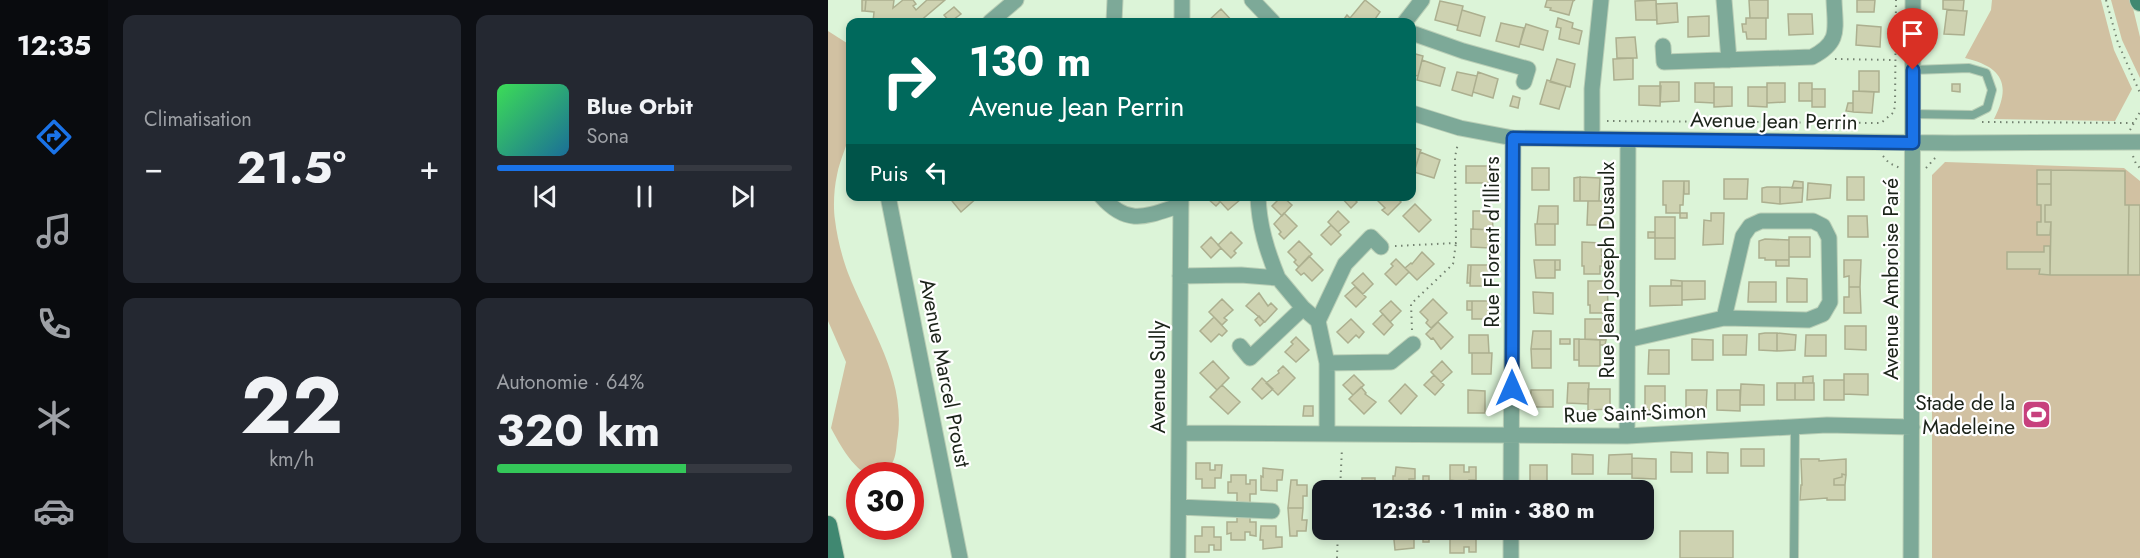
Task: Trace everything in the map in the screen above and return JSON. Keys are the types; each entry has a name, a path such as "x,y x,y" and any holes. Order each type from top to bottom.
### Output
{"main road":[{"path":"828,525 835,558"}],"street":[{"path":"995,18 1016,0"},
{"path":"1114,18 1115,0"},
{"path":"1182,0 1182,18"},
{"path":"1252,0 1269,18"},
{"path":"1408,18 1422,0"},
{"path":"1592,139 1592,89 1601,0"},
{"path":"1724,0 1729,60"},
{"path":"1663,46 1664,62 1812,57 1827,49 1835,33 1834,0"},
{"name":"Avenue Ambroise Paré","path":"1911,558 1913,0"},
{"path":"1416,34 1463,51 1528,69 1524,82"},
{"name":"Avenue Jean Perrin","path":"1416,114 1460,128 1513,138 1913,143 2140,142"},
{"name":"Rue Florent d'Illiers","path":"1511,480 1513,138"},
{"name":"Rue Jean Joseph Dusaulx","path":"1627,436 1628,140"},
{"name":"Avenue Marcel Proust","path":"889,201 960,558"},
{"path":"1107,201 1120,213 1144,216 1181,201"},
{"name":"Avenue Sully","path":"1178,558 1181,201"},
{"path":"1257,201 1265,248 1278,278 1303,308 1318,321 1328,363 1335,434"},
{"path":"1628,340 1724,318 1808,320 1823,314 1830,302 1829,238 1823,226 1813,221 1761,221 1750,226 1743,236 1724,318"},
{"path":"1318,321 1345,264 1371,237 1381,247"},
{"path":"1180,276 1241,275 1278,278"},
{"path":"1240,346 1250,358 1303,308"},
{"path":"1328,363 1391,362 1413,344"},
{"name":"Rue Saint-Simon","path":"1179,433 1627,436 1827,425 1912,427"},
{"path":"1179,507 1272,512"},
{"path":"1511,540 1511,558"}],"lane":[{"path":"1913,65 1969,68 1986,74 1992,90 1987,108 1973,115 1913,114"},
{"path":"1794,558 1795,427"}],"path":[{"path":"1592,120 1881,123 1894,112 1896,0"},
{"path":"2106,0 2118,43 2140,93"},
{"path":"1827,49 1833,58 1895,60 1913,65"},
{"path":"1972,122 2134,123 2140,112"},
{"path":"1413,344 1411,304 1453,264 1456,243 1455,157 1460,128"},
{"path":"1381,247 1456,243"},
{"path":"1335,434 1339,480"},
{"path":"1337,558 1338,540"}],"shaded area":[{"path":"1992,0 2101,0 2114,50 2132,89 2115,121 1994,119 2002,96 2000,79 1988,66 1965,58 1991,10"},
{"path":"2111,0 2131,0 2140,37 2140,78 2122,40"},
{"path":"828,31 846,42 846,145 835,186 834,209 837,233 848,273 892,375 899,418 892,462 853,462 831,428 846,362 828,321"},
{"name":"Stade de la Madeleine","path":"1945,162 2124,168 2140,181 2140,558 1932,558 1932,175"}],"building":[{"path":"862,0 866,0 865,11 862,11"},
{"path":"866,0 894,0 893,8 903,0 913,0 916,10 927,0 945,0 924,18 873,18 874,12 865,11"},
{"path":"1365,0 1380,12 1376,18 1350,18"},
{"path":"1547,0 1575,0 1569,15 1545,7"},
{"path":"1656,0 1657,20 1636,20 1635,1"},
{"path":"1749,0 1768,0 1768,18 1750,18"},
{"path":"1857,0 1875,0 1874,12 1857,12"},
{"path":"1943,0 1964,0 1963,11 1943,9"},
{"path":"1440,1 1463,6 1458,26 1435,20"},
{"path":"1677,3 1678,22 1657,24 1656,4"},
{"path":"954,7 961,14 956,18 947,18 944,15"},
{"path":"1221,9 1229,18 1211,18"},
{"path":"1462,10 1485,17 1480,36 1457,30"},
{"path":"1947,10 1967,11 1964,35 1944,34"},
{"path":"1788,14 1812,14 1813,34 1789,35"},
{"path":"1709,16 1709,36 1688,37 1688,17"},
{"path":"1558,18 1573,23 1572,28 1582,31 1579,44 1559,39 1561,28 1556,27"},
{"path":"1746,18 1766,18 1766,39 1747,39 1742,24 1746,24"},
{"path":"1501,23 1524,28 1519,47 1496,41"},
{"path":"1526,24 1548,31 1543,50 1520,44"},
{"path":"1857,25 1881,27 1880,47 1856,45"},
{"path":"1635,37 1637,58 1617,58 1616,38"},
{"path":"1416,54 1423,56 1418,76 1416,76"},
{"path":"1633,58 1633,79 1614,80 1613,59"},
{"path":"1557,59 1575,64 1570,87 1550,82"},
{"path":"1422,60 1445,68 1440,86 1417,80"},
{"path":"1859,71 1879,71 1879,92 1859,91"},
{"path":"1457,72 1477,76 1472,96 1452,90"},
{"path":"1478,72 1498,79 1493,98 1473,92"},
{"path":"1547,80 1566,86 1559,109 1540,104"},
{"path":"1660,82 1679,82 1679,101 1660,102"},
{"path":"1695,83 1714,83 1714,103 1695,102"},
{"path":"1767,83 1785,83 1785,102 1767,103"},
{"path":"1799,83 1812,83 1812,101 1799,101"},
{"path":"1952,84 1960,84 1960,92 1952,91"},
{"path":"1639,86 1661,86 1660,106 1639,105"},
{"path":"1714,87 1732,87 1732,106 1714,107"},
{"path":"1748,87 1767,87 1767,107 1748,106"},
{"path":"1812,89 1825,89 1825,107 1812,107"},
{"path":"1853,91 1874,92 1872,113 1853,112"},
{"path":"1513,96 1520,98 1518,108 1510,106"},
{"path":"1848,103 1853,103 1853,112 1846,111"},
{"path":"1416,148 1421,150 1416,166"},
{"path":"1420,152 1440,160 1434,178 1416,173"},
{"path":"1466,166 1489,166 1489,183 1466,183"},
{"path":"1532,168 1549,168 1549,190 1532,190"},
{"path":"2037,170 2051,170 2051,184 2037,184"},
{"path":"2051,170 2125,171 2125,205 2129,205 2128,275 2050,275 2051,222 2045,222 2045,205 2051,205"},
{"path":"1580,177 1580,201 1574,201 1574,178"},
{"path":"1580,177 1600,178 1599,201 1580,201"},
{"path":"1847,177 1864,177 1864,200 1847,200"},
{"path":"1724,179 1748,179 1747,199 1724,199"},
{"path":"1663,181 1684,181 1683,205 1680,205 1680,213 1666,213 1666,205 1663,205"},
{"path":"1684,181 1689,181 1689,194 1684,194"},
{"path":"1794,181 1803,182 1803,188 1792,188"},
{"path":"1808,183 1831,185 1830,198 1807,200"},
{"path":"2037,184 2051,184 2051,205 2045,205 2045,222 2051,222 2050,235 2037,235 2037,222 2041,222 2041,205 2037,205"},
{"path":"1780,187 1780,204 1762,202 1762,188"},
{"path":"1780,187 1803,188 1802,202 1780,204"},
{"path":"952,201 973,201 961,212"},
{"path":"1210,201 1219,201 1216,206"},
{"path":"1220,201 1239,201 1228,210"},
{"path":"1277,201 1288,201 1292,205 1282,216 1272,206"},
{"path":"1345,201 1357,202 1351,208"},
{"path":"1378,201 1401,202 1388,215 1382,210 1385,208"},
{"path":"1588,201 1607,201 1608,225 1587,225"},
{"path":"1415,204 1431,220 1419,232 1403,216"},
{"path":"2129,205 2140,205 2140,275 2128,275"},
{"path":"1539,206 1558,206 1558,224 1537,224"},
{"path":"1338,211 1349,222 1338,232 1328,222"},
{"path":"1473,211 1492,211 1493,230 1473,229"},
{"path":"1284,213 1297,226 1284,239 1274,224"},
{"path":"1680,213 1687,213 1687,218 1680,218"},
{"path":"1711,213 1724,213 1723,244 1703,245 1704,220 1711,221"},
{"path":"1848,216 1867,216 1868,237 1848,237"},
{"path":"1655,217 1675,217 1675,238 1655,238"},
{"path":"1535,224 1555,224 1555,245 1536,245"},
{"path":"1331,225 1341,235 1331,245 1321,235"},
{"path":"1471,229 1491,230 1490,248 1471,247"},
{"path":"1231,232 1242,243 1231,258 1218,245"},
{"path":"1648,232 1655,232 1655,238 1648,238"},
{"path":"1211,237 1221,248 1211,258 1201,247"},
{"path":"1789,237 1810,237 1810,257 1789,257"},
{"path":"1655,238 1675,238 1675,259 1655,259"},
{"path":"1789,240 1789,260 1759,258 1759,241"},
{"path":"1299,241 1312,254 1299,267 1288,252"},
{"path":"1582,242 1601,243 1600,274 1584,274"},
{"path":"2044,246 2050,246 2050,275 2039,274 2040,269 2007,269 2007,252 2044,252"},
{"path":"1422,252 1434,264 1417,280 1405,268 1412,264"},
{"path":"1309,256 1323,270 1312,281 1304,273 1301,275 1296,270"},
{"path":"1396,259 1409,272 1396,285 1385,274"},
{"path":"1534,260 1555,260 1555,278 1536,278"},
{"path":"1555,260 1560,260 1560,270 1555,270"},
{"path":"1776,260 1789,260 1789,266 1776,266"},
{"path":"1844,260 1861,260 1860,287 1849,287 1849,276 1844,277"},
{"path":"1468,265 1471,265 1470,283 1467,283"},
{"path":"1471,265 1489,265 1491,286 1470,286"},
{"path":"1363,273 1373,284 1363,294 1352,283"},
{"path":"1787,278 1807,279 1807,302 1787,302"},
{"path":"1671,280 1682,281 1682,286 1671,286"},
{"path":"1588,281 1607,281 1606,313 1590,313"},
{"path":"1682,281 1705,281 1705,299 1682,300"},
{"path":"1749,282 1776,282 1776,302 1748,302"},
{"path":"1650,286 1682,286 1682,305 1650,306"},
{"path":"1355,287 1366,297 1356,307 1345,296"},
{"path":"1849,287 1860,287 1861,313 1844,313 1844,297 1849,297"},
{"path":"1533,292 1553,293 1553,314 1534,313"},
{"path":"1259,293 1268,306 1271,303 1277,309 1265,322 1246,306"},
{"path":"1222,299 1233,310 1224,318 1227,320 1222,325 1209,312"},
{"path":"1433,299 1447,313 1431,328 1426,323 1428,320 1420,312"},
{"path":"1391,301 1401,311 1390,322 1380,311"},
{"path":"1467,301 1472,301 1472,310 1467,310"},
{"path":"1472,301 1491,301 1492,319 1472,319"},
{"path":"1383,314 1393,325 1384,335 1373,324"},
{"path":"1259,316 1264,322 1260,326 1255,320"},
{"path":"1214,317 1227,331 1222,336 1219,334 1211,342 1200,331"},
{"path":"1351,319 1364,332 1359,338 1356,335 1348,343 1337,332"},
{"path":"1585,319 1604,319 1606,340 1585,339"},
{"path":"1438,322 1453,337 1441,349 1433,338 1431,339 1426,334"},
{"path":"1845,326 1866,326 1866,350 1845,349"},
{"path":"1533,331 1551,331 1551,349 1531,349"},
{"path":"1777,333 1777,351 1759,350 1759,334"},
{"path":"1777,333 1796,335 1795,350 1777,351"},
{"path":"1469,335 1488,335 1489,353 1469,353"},
{"path":"1723,335 1747,335 1746,355 1723,355"},
{"path":"1806,335 1826,335 1826,356 1805,356"},
{"path":"1296,337 1309,350 1296,362 1285,352"},
{"path":"1560,339 1570,339 1570,344 1560,344"},
{"path":"1574,339 1579,339 1579,360 1574,360"},
{"path":"1579,339 1600,340 1600,366 1579,366"},
{"path":"1692,339 1713,340 1713,360 1692,360"},
{"path":"1600,340 1606,340 1605,345 1600,345"},
{"path":"1531,349 1551,349 1551,368 1532,368"},
{"path":"1649,350 1669,350 1669,374 1648,374"},
{"path":"1472,353 1492,353 1491,374 1472,374"},
{"path":"1213,361 1229,378 1217,390 1200,373"},
{"path":"1442,361 1452,372 1441,382 1431,372"},
{"path":"1283,366 1295,378 1278,395 1266,383 1279,373 1278,371"},
{"path":"1844,374 1868,374 1868,395 1844,394"},
{"path":"1354,375 1364,385 1353,395 1343,385"},
{"path":"1434,375 1444,385 1435,395 1424,385"},
{"path":"1813,376 1813,383 1803,383 1803,377"},
{"path":"1262,378 1273,389 1262,399 1252,389"},
{"path":"1824,380 1844,380 1844,400 1824,400"},
{"path":"1568,383 1589,383 1588,404 1567,403"},
{"path":"1777,383 1795,383 1795,400 1777,400"},
{"path":"1795,383 1814,383 1814,400 1795,400"},
{"path":"1405,384 1417,396 1401,414 1389,401"},
{"path":"1741,384 1764,385 1764,405 1740,405"},
{"path":"1222,385 1240,402 1228,414 1210,397"},
{"path":"1645,386 1665,386 1665,410 1645,410"},
{"path":"1361,387 1365,394 1376,402 1364,414 1349,399"},
{"path":"1588,389 1610,389 1610,409 1588,410"},
{"path":"1468,390 1485,391 1485,413 1468,413"},
{"path":"1531,390 1553,390 1553,407 1530,407"},
{"path":"1686,390 1707,390 1706,410 1686,410"},
{"path":"1717,390 1740,390 1740,411 1717,410"},
{"path":"1304,406 1313,406 1313,416 1303,416"},
{"path":"1741,449 1764,449 1764,466 1741,466"},
{"path":"1671,452 1692,453 1692,472 1671,472"},
{"path":"1707,452 1728,453 1728,473 1707,473"},
{"path":"1572,454 1593,455 1593,474 1572,474"},
{"path":"1632,454 1632,474 1608,474 1609,455"},
{"path":"1632,458 1656,459 1656,479 1632,478"},
{"path":"1801,459 1819,459 1819,461 1846,459 1846,475 1842,474 1842,477 1834,479 1834,485 1845,485 1845,500 1827,500 1827,498 1800,500"},
{"path":"1196,463 1210,463 1210,470 1215,470 1215,465 1222,465 1221,478 1215,478 1215,488 1202,488 1202,479 1196,479"},
{"path":"1450,465 1464,465 1464,472 1469,472 1469,467 1476,467 1476,480 1450,480"},
{"path":"1530,465 1547,465 1547,480 1530,480"},
{"path":"1396,467 1415,469 1415,479 1393,480"},
{"path":"1263,468 1283,470 1282,480 1277,480 1277,491 1261,490"},
{"path":"1842,474 1846,475 1845,485 1834,485 1834,479 1842,477"},
{"path":"1231,475 1246,475 1246,484 1250,484 1250,480 1256,480 1256,494 1250,494 1250,503 1237,502 1237,493 1228,493 1228,482 1231,482"},
{"path":"1423,476 1429,476 1429,480 1423,480"},
{"path":"1362,478 1375,478 1375,480 1362,480"},
{"path":"1291,480 1297,480 1297,485 1307,485 1307,496 1303,496 1303,508 1288,508"},
{"path":"1288,508 1303,508 1302,520 1307,520 1306,531 1297,531 1297,536 1290,536"},
{"path":"1237,513 1250,513 1250,522 1256,522 1256,536 1245,532 1245,540 1231,540 1231,533 1227,534 1227,522 1237,522"},
{"path":"1261,526 1276,526 1276,537 1282,537 1282,547 1263,549 1263,540 1260,540"},
{"path":"1202,527 1214,527 1214,537 1221,537 1221,550 1214,550 1214,545 1209,545 1209,552 1195,552 1195,536 1202,536"},
{"path":"1680,531 1733,531 1733,558 1680,558"},
{"path":"1394,540 1414,540 1414,548 1395,550"},
{"path":"1450,540 1476,540 1476,552 1469,552 1469,547 1464,547 1464,553 1450,553"}],"place":[{"name":"Stade de la Madeleine","path":"2036,415"}],"route":[{"path":"1512,388 1513,138 1913,143 1913,70"}]}
